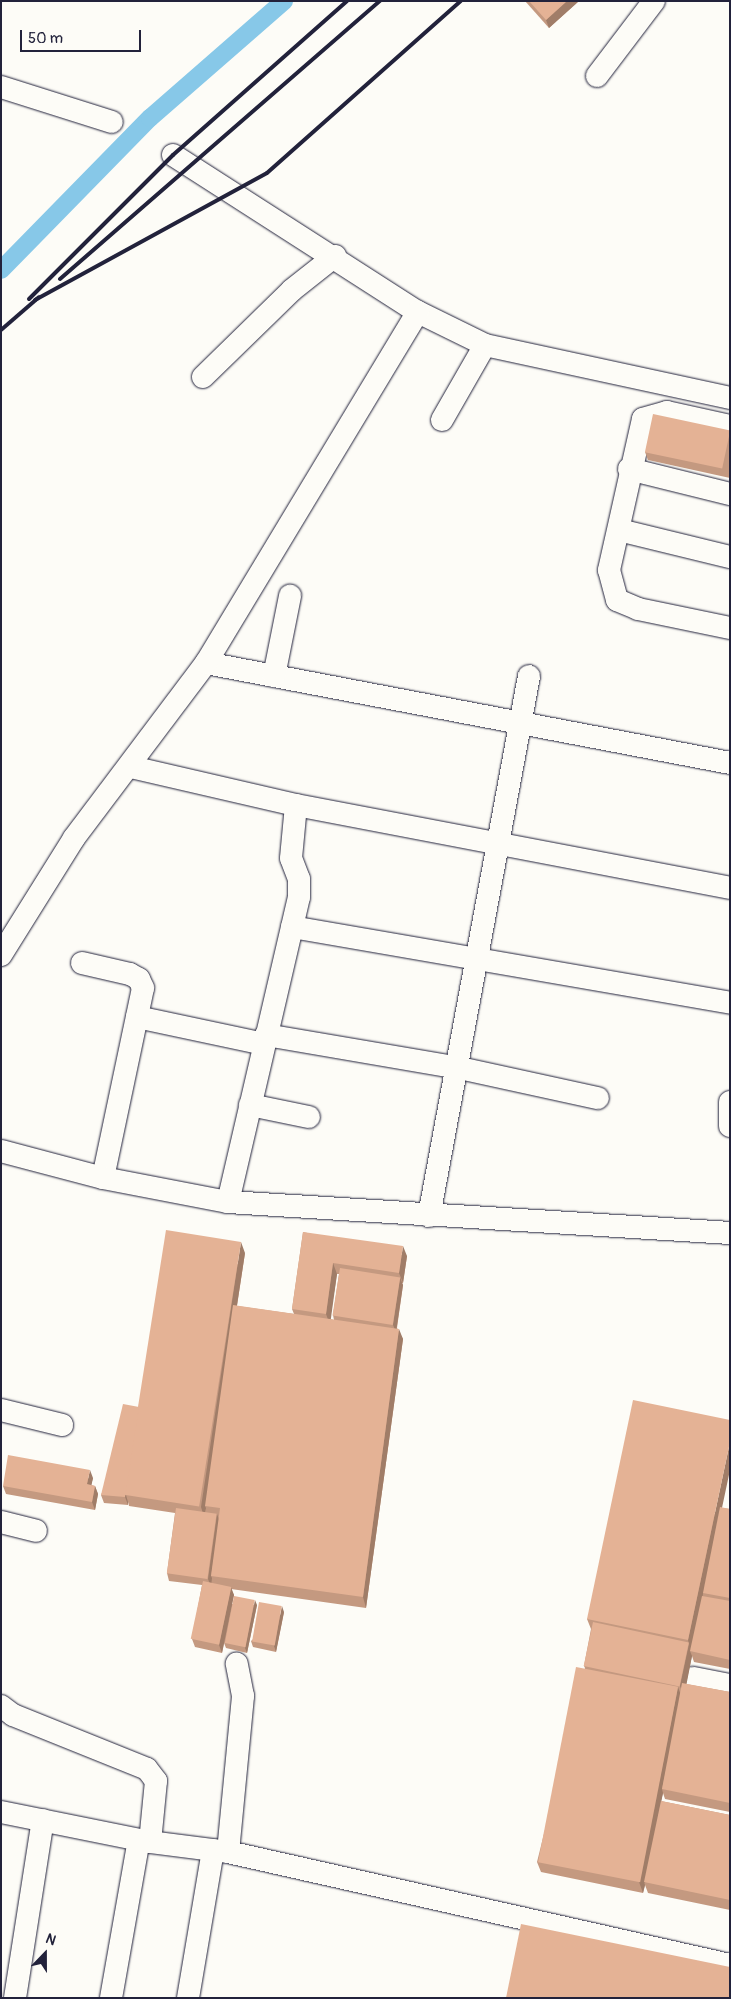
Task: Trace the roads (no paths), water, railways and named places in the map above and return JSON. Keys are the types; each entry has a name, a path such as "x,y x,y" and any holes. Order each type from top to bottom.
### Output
{"street":[{"path":"597,76 654,1"},
{"path":"1,87 112,122"},
{"path":"173,155 335,256 418,312 485,345 730,398"},
{"path":"203,377 292,290 335,256"},
{"path":"1,955 8,927 74,838 131,767 206,663 418,312"},
{"path":"442,420 485,345"},
{"path":"730,426 667,412 651,414 637,434 609,570 617,600 638,609 730,628"},
{"path":"630,469 730,494"},
{"path":"618,530 730,557"},
{"path":"274,676 290,596"},
{"path":"206,663 521,721 730,763"},
{"path":"429,1216 460,1068 477,959 501,845 530,676"},
{"path":"131,767 296,805 730,888"},
{"path":"228,1202 292,927 299,888 291,858 296,805"},
{"path":"292,927 730,1003"},
{"path":"82,963 139,979 143,998 137,1017 103,1178"},
{"path":"137,1017 265,1039 460,1068 598,1098"},
{"path":"730,1102 730,1126"},
{"path":"250,1105 309,1117"},
{"path":"1,1151 103,1178 228,1202 429,1216 730,1233"},
{"path":"1,1410 62,1425"},
{"path":"1,1522 36,1531"},
{"path":"188,1998 220,1851 243,1696 237,1664"},
{"path":"693,1678 730,1685"},
{"path":"1,1706 13,1715 147,1769 156,1781 111,1998"},
{"path":"1,1812 144,1841 220,1851 730,1965"},
{"path":"15,1998 43,1820"}],"waterway":[{"path":"1,270 150,118 284,1"}],"railway":[{"path":"29,299 173,155 347,1"},
{"path":"60,279 380,1"},
{"path":"35,300 267,173 461,1"},
{"path":"1,330 39,297"}]}
